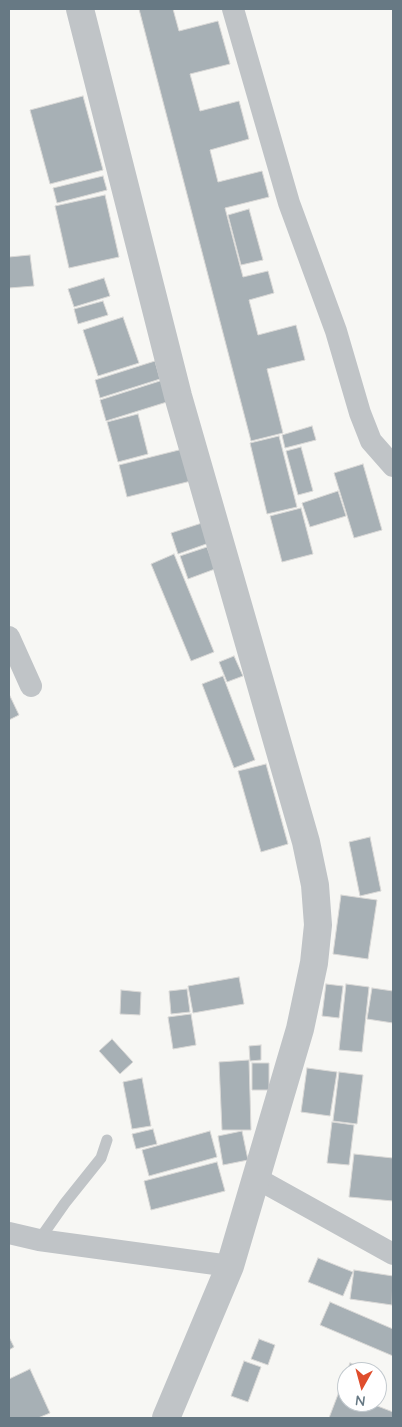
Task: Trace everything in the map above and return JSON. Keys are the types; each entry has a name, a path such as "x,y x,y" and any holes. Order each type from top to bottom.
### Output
{"street":[{"path":"80,9 178,396 306,842 316,885 318,925 312,973 300,1029 230,1266 166,1418"},
{"path":"233,9 289,203 336,331 360,413 371,441 393,466"},
{"path":"9,637 31,686"},
{"path":"256,1178 393,1254"},
{"path":"9,1233 39,1240 230,1266"}],"lane":[{"path":"39,1240 65,1203 101,1158 107,1140"}],"building":[{"path":"139,9 173,9 179,31 218,21 230,64 190,74 200,111 239,101 249,139 210,150 218,182 262,171 269,197 225,208 243,277 268,271 274,293 249,300 258,335 296,325 305,360 267,369 283,433 251,441"},
{"path":"83,96 103,170 50,184 30,110"},
{"path":"103,176 107,190 57,203 53,188"},
{"path":"105,195 119,257 69,268 55,206"},
{"path":"249,209 263,260 241,265 228,215"},
{"path":"30,255 34,286 9,288 9,257"},
{"path":"104,278 110,296 74,307 68,289"},
{"path":"103,301 108,315 78,324 74,309"},
{"path":"123,317 139,363 98,376 83,330"},
{"path":"155,361 160,379 100,398 95,380"},
{"path":"163,380 170,401 106,421 100,400"},
{"path":"138,414 148,454 118,462 107,422"},
{"path":"312,426 316,440 285,448 282,435"},
{"path":"279,436 297,507 267,514 250,443"},
{"path":"301,447 313,491 298,495 286,451"},
{"path":"183,449 191,481 127,497 119,465"},
{"path":"363,464 382,530 354,538 334,473"},
{"path":"338,491 346,516 310,527 302,503"},
{"path":"301,508 313,554 282,562 270,516"},
{"path":"202,523 209,543 178,554 171,533"},
{"path":"207,547 215,569 188,579 180,556"},
{"path":"174,554 214,652 191,661 151,564"},
{"path":"234,656 243,676 227,682 219,662"},
{"path":"223,676 255,760 234,768 202,684"},
{"path":"9,694 19,715 9,720"},
{"path":"266,764 288,844 261,852 238,771"},
{"path":"370,837 381,891 360,896 349,842"},
{"path":"341,895 377,900 368,959 333,954"},
{"path":"239,977 244,1004 193,1013 188,986"},
{"path":"326,984 343,986 339,1018 322,1016"},
{"path":"346,984 369,987 362,1052 339,1050"},
{"path":"372,988 393,991 393,1023 367,1019"},
{"path":"187,989 190,1012 171,1014 169,991"},
{"path":"121,990 141,992 140,1015 120,1014"},
{"path":"191,1014 196,1045 173,1049 168,1017"},
{"path":"112,1039 133,1062 120,1074 99,1051"},
{"path":"261,1045 261,1060 250,1061 249,1046"},
{"path":"249,1060 251,1130 222,1130 219,1062"},
{"path":"252,1063 269,1063 269,1090 252,1090"},
{"path":"307,1068 337,1072 330,1116 301,1112"},
{"path":"339,1072 363,1075 357,1124 333,1121"},
{"path":"142,1078 151,1126 132,1129 123,1082"},
{"path":"332,1122 354,1125 349,1165 327,1163"},
{"path":"153,1129 157,1144 136,1149 132,1134"},
{"path":"210,1131 217,1157 149,1176 142,1150"},
{"path":"242,1131 248,1160 223,1165 218,1136"},
{"path":"354,1154 393,1158 393,1201 349,1197"},
{"path":"217,1162 225,1191 151,1210 144,1181"},
{"path":"318,1258 353,1272 343,1296 308,1282"},
{"path":"354,1270 393,1276 392,1305 350,1299"},
{"path":"330,1302 393,1329 393,1356 320,1325"},
{"path":"9,1337 14,1347 9,1350"},
{"path":"259,1339 275,1345 268,1365 251,1359"},
{"path":"244,1361 261,1367 248,1402 231,1396"},
{"path":"30,1369 50,1413 38,1418 9,1418 9,1379"},
{"path":"337,1397 337,1412 387,1412 387,1410 393,1412 393,1418 329,1418"}]}
